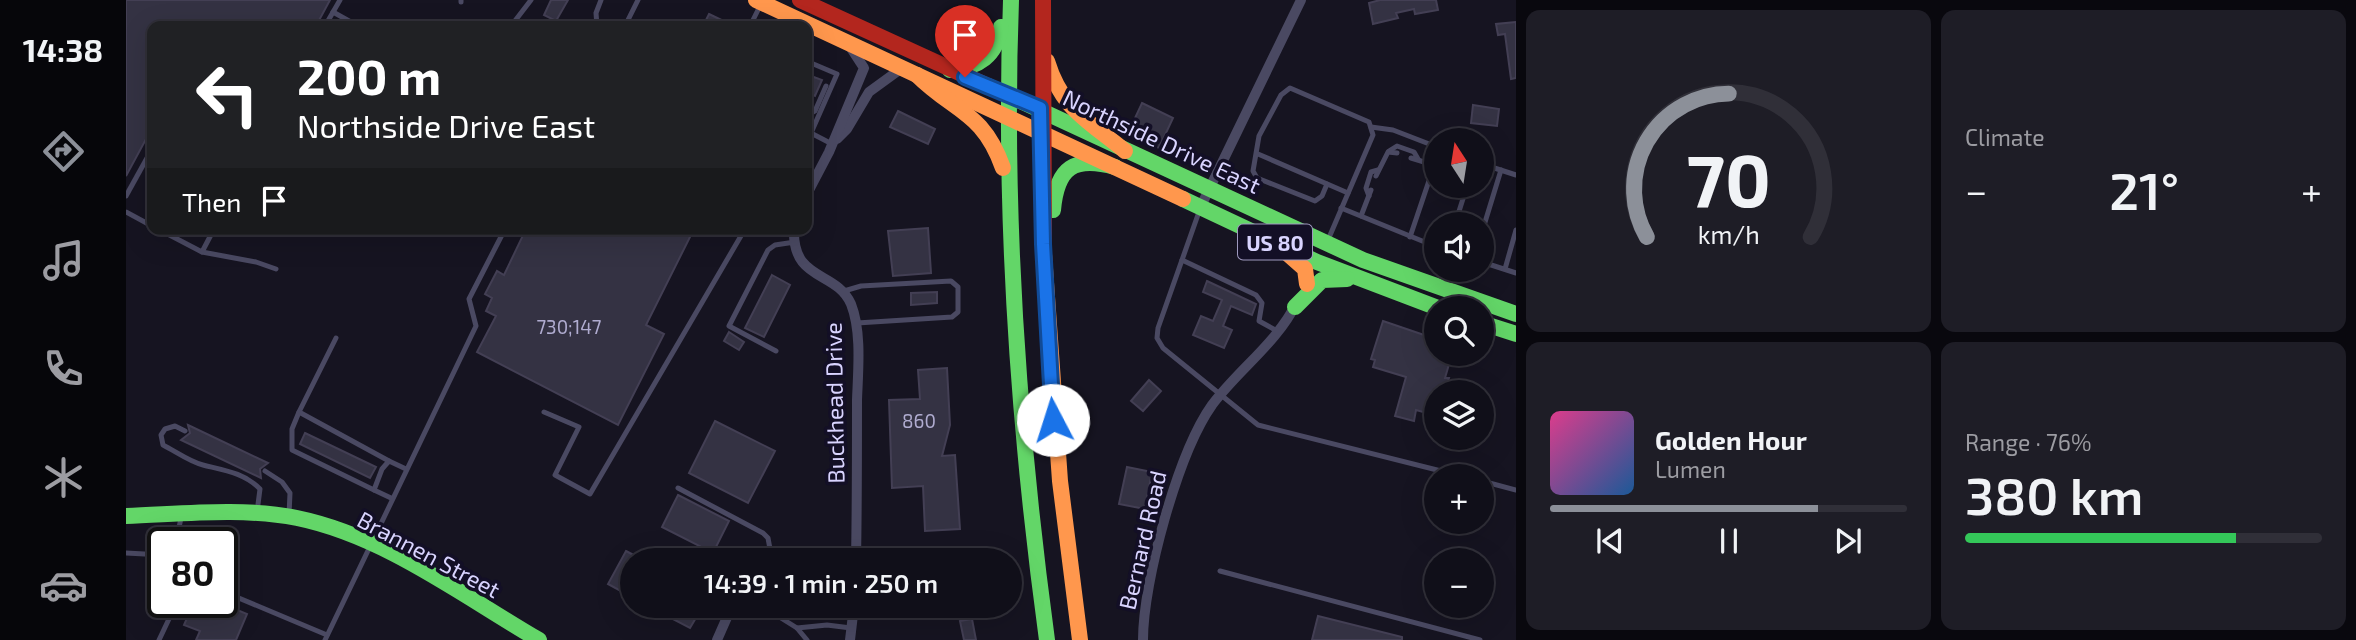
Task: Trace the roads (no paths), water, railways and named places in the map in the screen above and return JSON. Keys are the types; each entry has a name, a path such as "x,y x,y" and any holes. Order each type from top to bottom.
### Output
{"main road":[{"name":"Northside Drive East","path":"800,0 950,70 1040,108 1125,151 1326,243 1430,285 1516,314"},
{"path":"950,70 968,70 992,55 1000,34 1002,0"},
{"path":"1011,0 1006,115 1022,437 1047,640"},
{"path":"1043,0 1040,133 1048,365 1058,474 1080,640"},
{"name":"Northside Drive East","path":"759,1 802,21"},
{"name":"Northside Drive East","path":"812,25 1317,262 1424,303"},
{"path":"1042,42 1055,89 1067,108 1125,151"},
{"path":"909,71 965,109 983,128 998,150 1008,183"},
{"path":"1048,365 1055,279 1054,185 1069,167 1082,162 1099,161 1115,167"},
{"path":"1234,222 1246,233 1301,263 1307,284"},
{"path":"1295,307 1316,281 1332,275 1364,280"},
{"path":"1494,327 1516,334"},
{"name":"Brannen Street","path":"126,516 257,515 317,523 373,545 539,640"}],"street":[{"path":"1201,206 1301,0"},
{"path":"812,184 864,68 846,41"},
{"path":"832,144 847,128 869,92 909,71"},
{"name":"Buckhead Drive","path":"794,235 796,251 809,271 844,291 852,306 858,350 856,548"},
{"name":"Bernard Road","path":"1143,640 1151,583 1178,472 1212,406 1279,332 1295,307 1326,243"},
{"path":"717,640 727,618"},
{"path":"850,640 852,618"}],"lane":[{"path":"328,21 340,0"},
{"path":"515,21 531,0"},
{"path":"596,21 601,0"},
{"path":"628,21 638,0"},
{"path":"753,21 759,1"},
{"path":"333,12 349,21"},
{"path":"812,63 837,74 812,126"},
{"path":"812,107 832,72"},
{"path":"1326,243 1373,135 1369,122 1290,88 1281,95 1259,136 1253,171 1257,178 1315,201 1322,196 1327,184"},
{"path":"1371,127 1393,130 1424,142"},
{"path":"812,134 832,144"},
{"path":"1361,216 1370,193 1366,188 1371,172 1377,173 1388,152 1397,146 1414,152 1415,159 1424,162"},
{"path":"1388,152 1397,153"},
{"path":"1258,154 1348,193"},
{"path":"126,196 147,158"},
{"path":"1494,168 1516,175"},
{"path":"1488,212 1501,170"},
{"path":"1410,237 1424,195"},
{"path":"1201,206 1157,338 1163,348 1258,425 1424,467"},
{"path":"1341,208 1424,242"},
{"path":"126,212 147,223"},
{"path":"1505,269 1516,230"},
{"path":"169,235 202,252 256,262 276,269"},
{"path":"202,252 211,235"},
{"path":"238,598 326,638 476,326 469,299 502,235"},
{"path":"544,412 579,427 555,475 590,494 741,235"},
{"path":"776,351 729,326 768,250 775,245 795,242"},
{"path":"1182,260 1256,295 1262,303 1258,321 1279,332"},
{"path":"1494,266 1516,273"},
{"path":"844,291 861,286 951,281 958,287 958,312 952,317 854,324"},
{"path":"336,338 292,429 292,450 391,498"},
{"path":"299,412 406,469"},
{"path":"185,431 174,426 165,429 161,435 163,445 202,465 221,467 254,483 260,489 257,515"},
{"path":"374,490 382,469 389,461"},
{"path":"265,471 282,482 290,493 289,519"},
{"path":"1494,484 1516,490"},
{"path":"678,488 763,533 768,538 770,548"},
{"path":"179,527 181,515"},
{"path":"126,552 147,554"},
{"path":"1220,571 1480,640"},
{"path":"159,640 169,618"},
{"path":"782,618 797,628 807,640"},
{"path":"797,628 827,625 851,628"}]}
